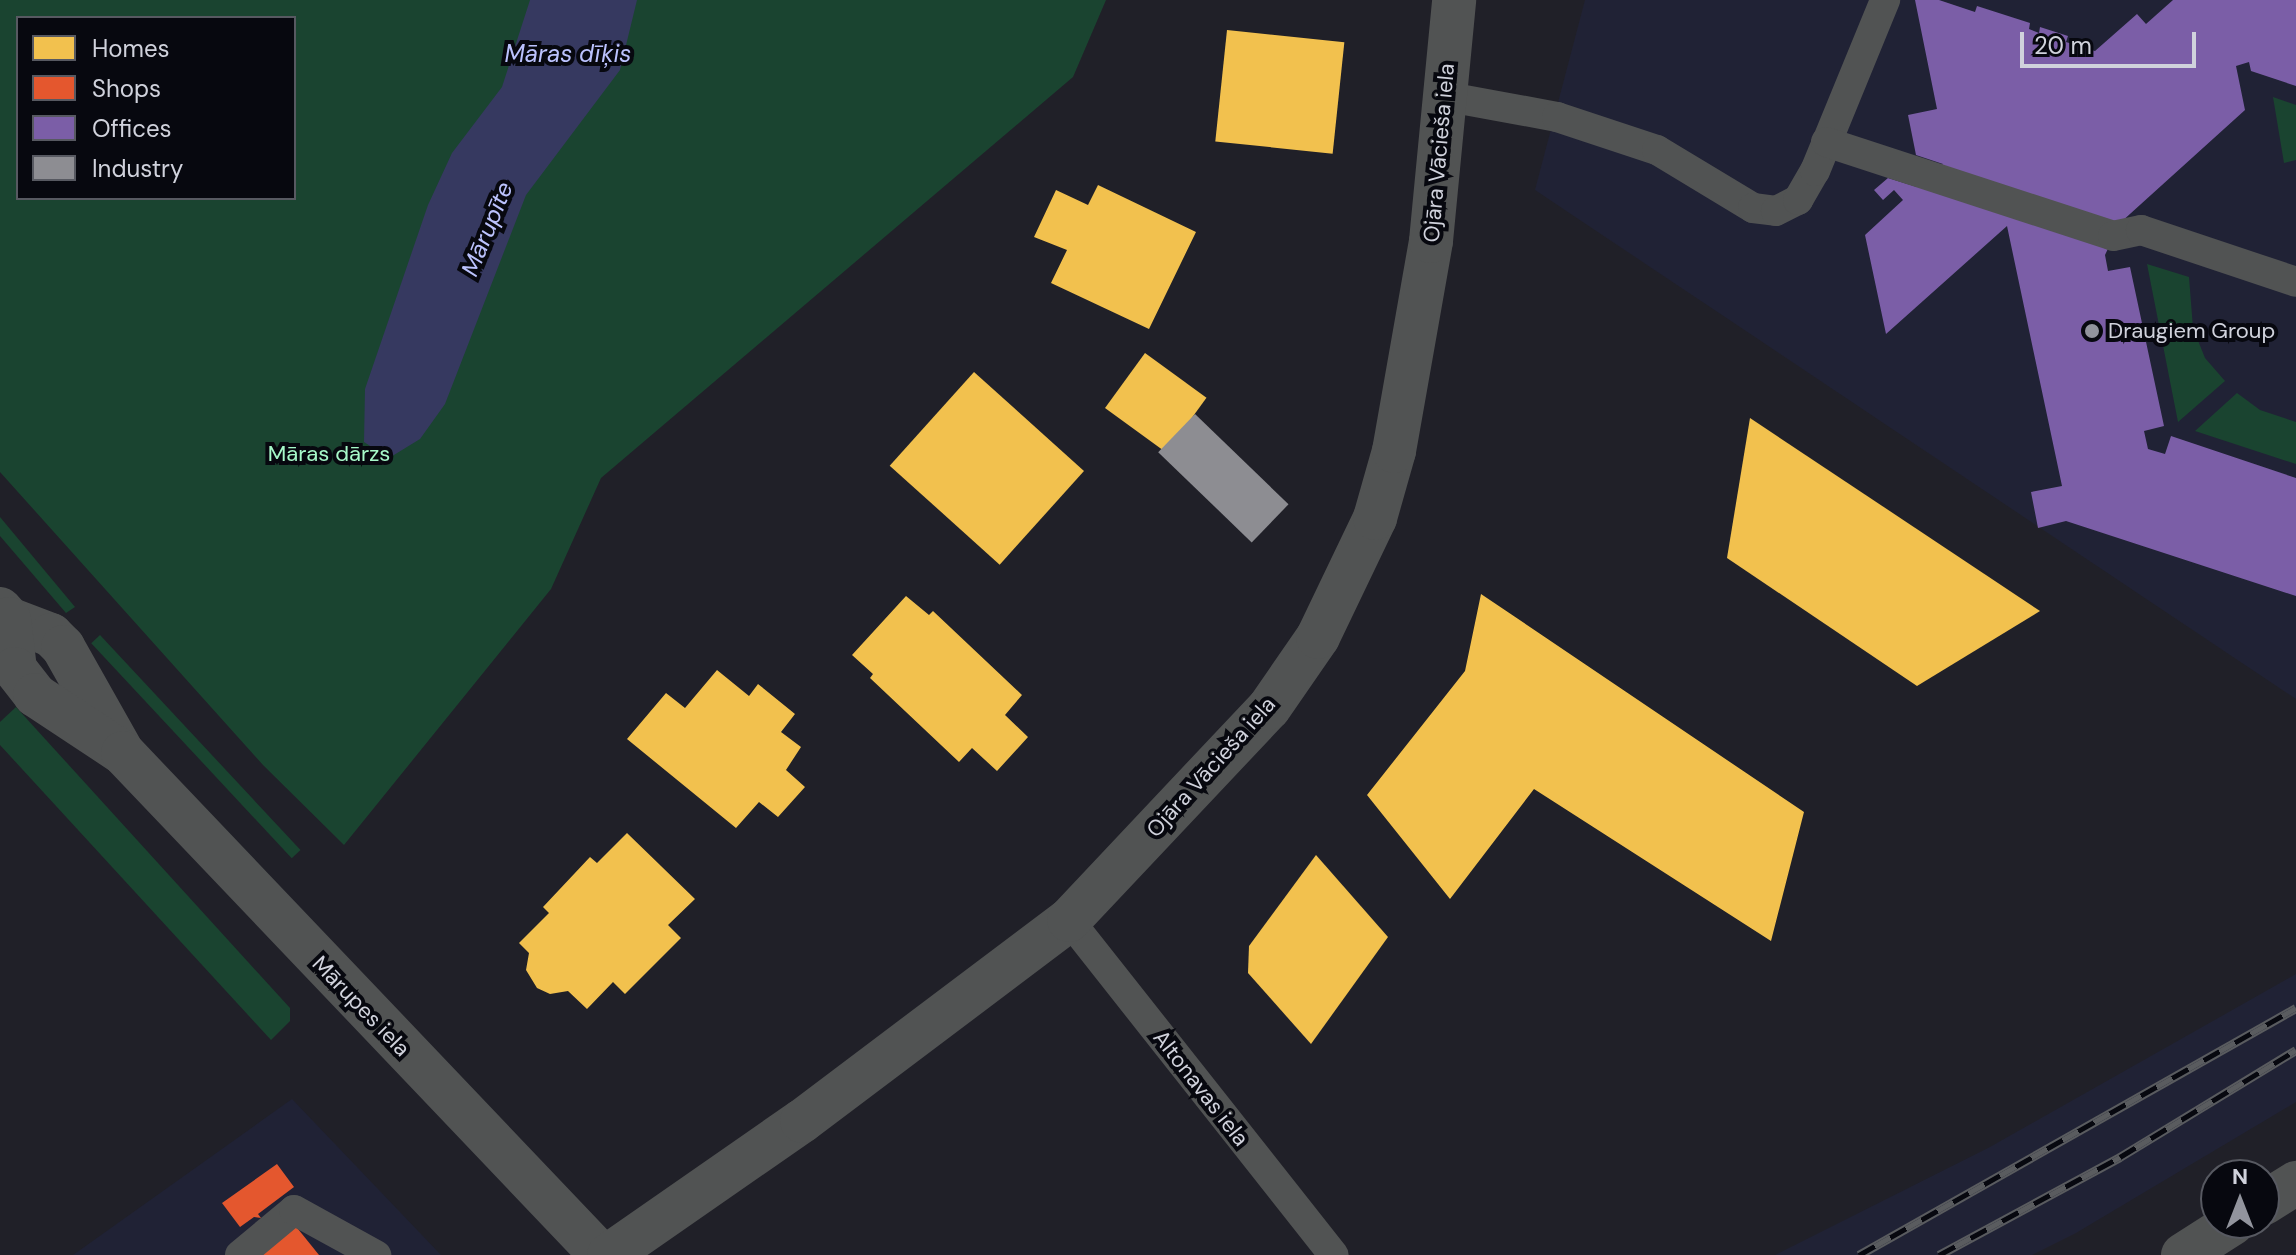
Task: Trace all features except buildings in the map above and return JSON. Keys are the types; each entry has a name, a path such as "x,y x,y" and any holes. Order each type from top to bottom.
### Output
{"street":[{"name":"Ojāra Vācieša iela","path":"609,1255 802,1121 1069,920 1269,708 1318,637 1375,518 1397,437 1431,241 1454,0"},
{"name":"Mārupes iela","path":"3,618 51,635 63,647 123,753 601,1255"},
{"path":"2183,1255 2208,1239"}],"lane":[{"path":"1443,96 1557,117 1657,150 1753,208 1776,211 1798,200 1826,142 1885,0"},
{"path":"1826,142 2113,236 2141,230 2296,282"},
{"name":"Altonavas iela","path":"1069,920 1334,1255"},
{"path":"240,1255 294,1210 376,1255"}],"shaded area":[{"path":"1585,0 2296,0 2296,699 1535,190"},
{"path":"2296,974 2296,1102 2076,1233 2032,1255 1775,1255 1990,1147"},
{"path":"292,1099 441,1255 73,1255"}],"green space":[{"name":"Māras dārzs","path":"0,0 1106,0 1073,77 601,478 551,589 344,845 263,765 0,472"},
{"path":"2273,97 2296,105 2296,160 2284,163"},
{"path":"2147,264 2189,277 2193,328 2205,358 2225,381 2178,422"},
{"path":"2237,393 2260,410 2296,422 2296,464 2195,431"},
{"path":"0,517 75,607 66,613 0,536"},
{"path":"100,635 301,850 292,858 91,643"},
{"path":"16,707 290,1008 290,1021 271,1040 0,745 0,722"}],"water":[{"name":"Māras dīķis","path":"530,0 637,0 620,70 526,195 445,404 420,439 389,458 364,442 365,389 428,205 452,153 502,87"}],"railway":[{"path":"1859,1255 2296,1008"},
{"path":"1939,1255 2120,1157 2296,1050"}],"place":[{"name":"Draugiem Group","path":"2092,331"}],"water label":[{"name":"Mārupīte","path":"487,229"}]}
